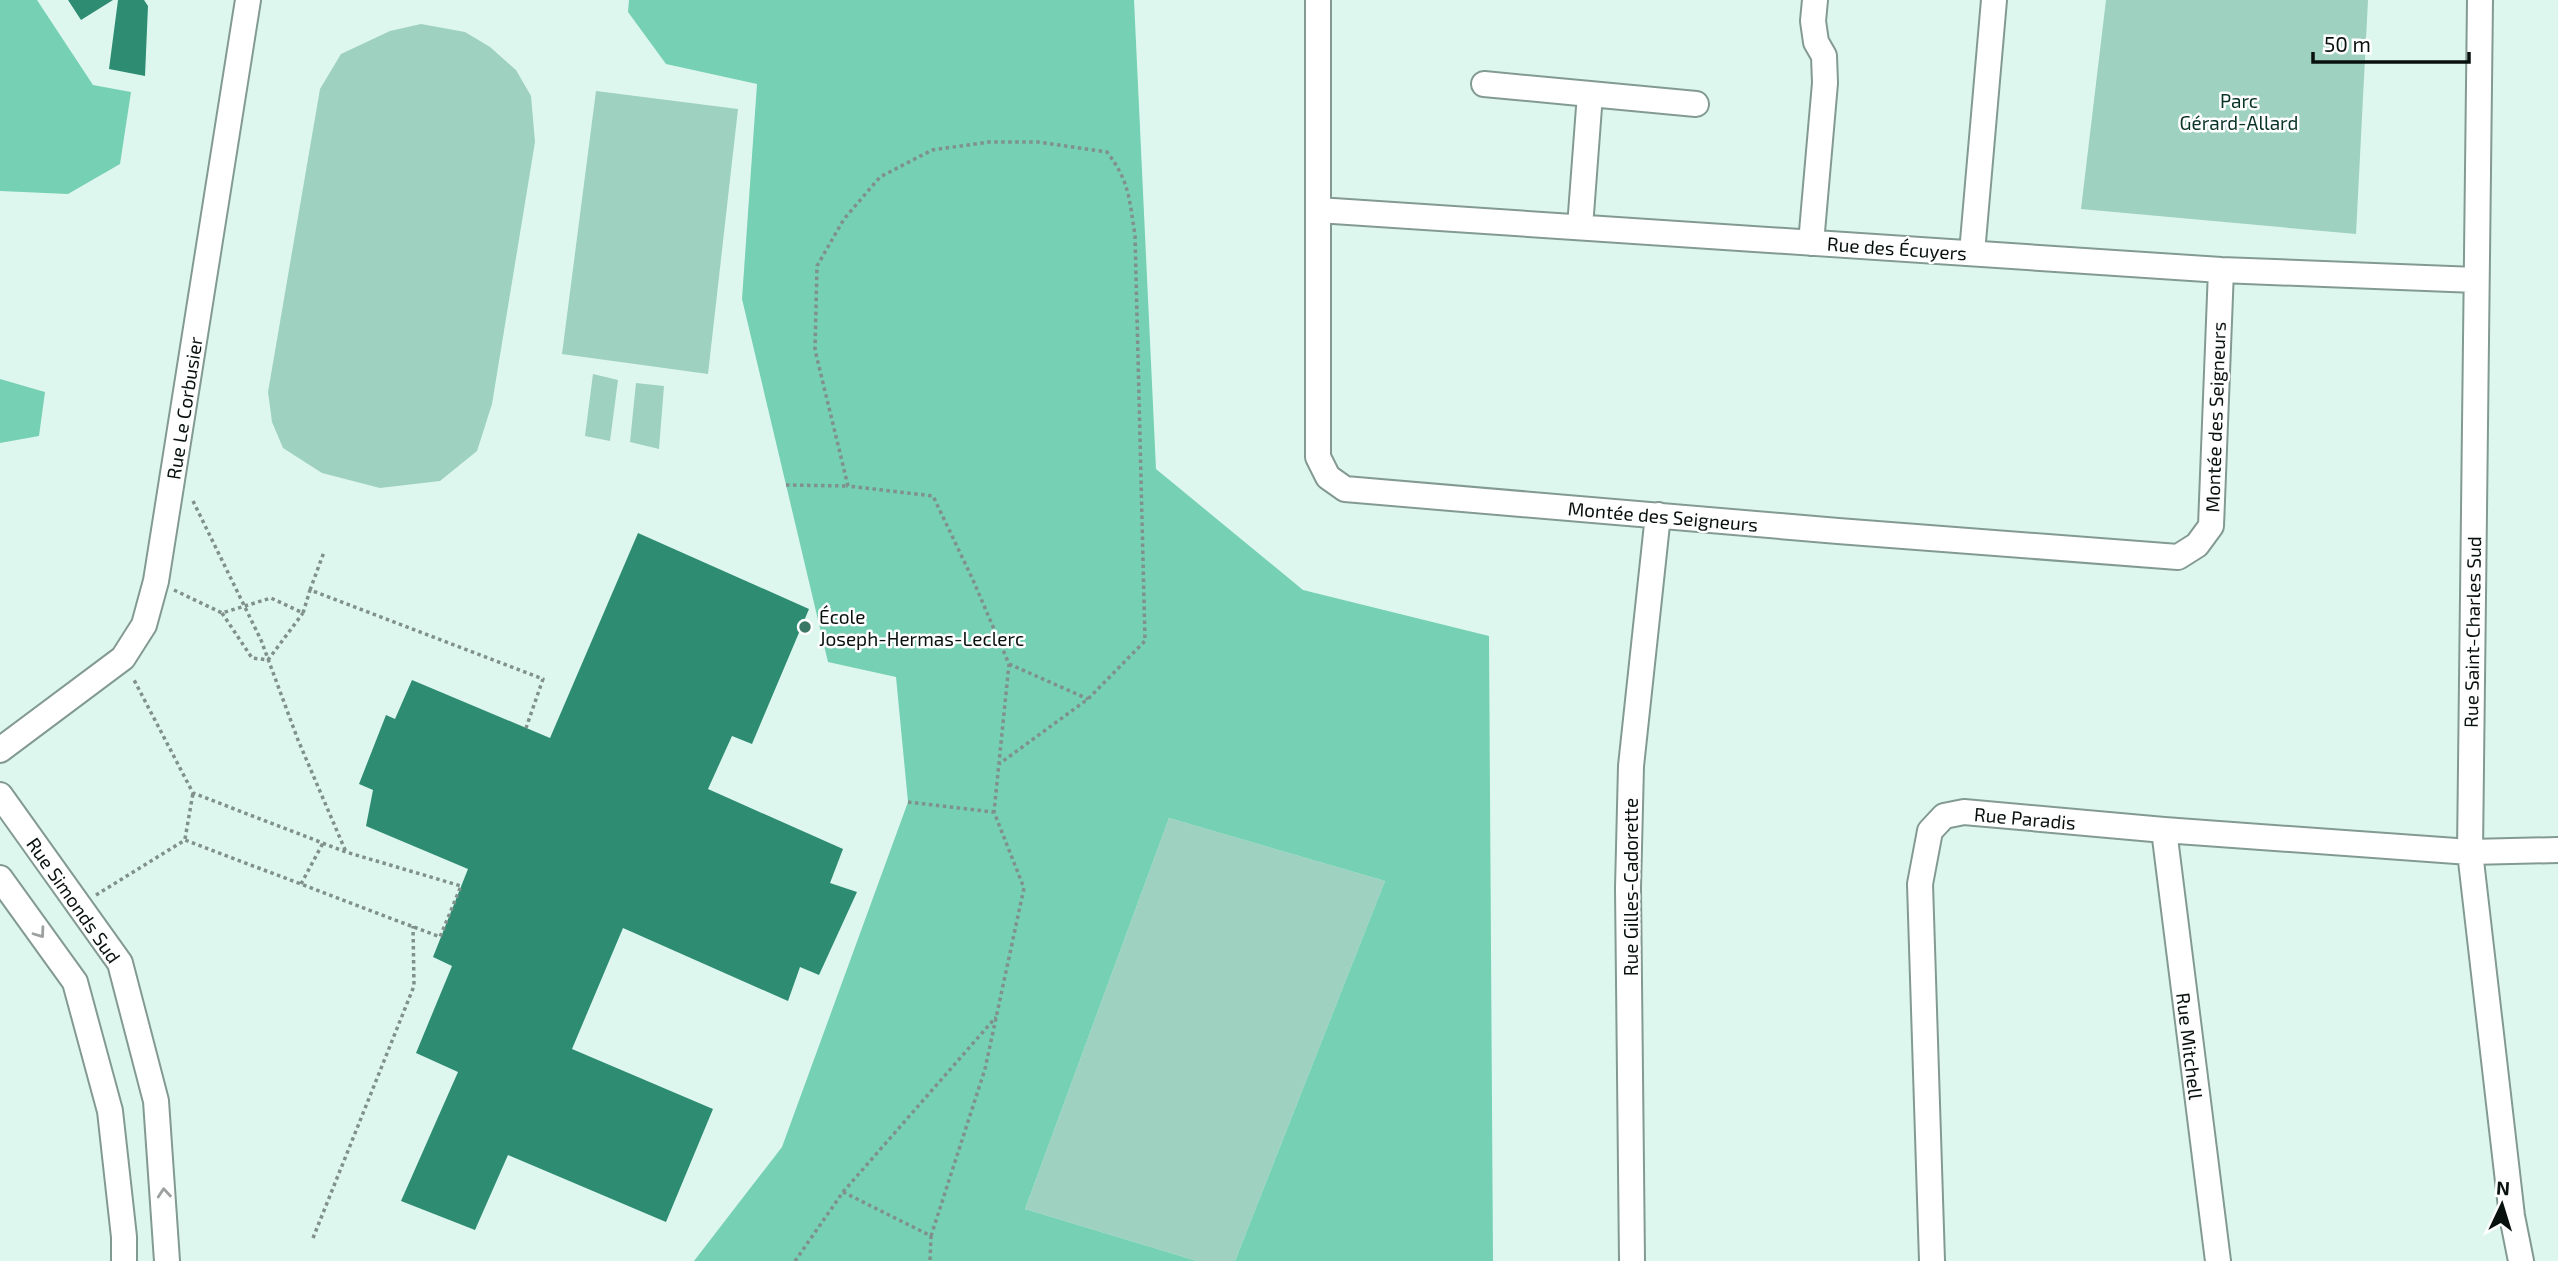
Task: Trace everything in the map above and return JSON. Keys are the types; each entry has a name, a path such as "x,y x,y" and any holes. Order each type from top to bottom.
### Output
{"street":[{"name":"Rue Le Corbusier","path":"0,750 122,658 144,625 156,581 248,0"},
{"name":"Montée des Seigneurs","path":"1318,0 1318,457 1328,477 1345,489 2178,557 2197,545 2211,526 2221,270"},
{"path":"1811,243 1825,83 1824,56 1816,42 1813,21 1815,0"},
{"path":"1972,253 1994,0"},
{"name":"Rue Saint-Charles Sud","path":"2480,0 2470,852 2512,1216 2521,1261"},
{"path":"1484,84 1696,104"},
{"path":"1580,227 1590,94"},
{"name":"Rue des Écuyers","path":"1318,210 2221,270 2476,279"},
{"name":"Rue Gilles-Cadorette","path":"1632,1261 1628,888 1631,766 1658,515"},
{"name":"Rue Simonds Sud","path":"0,795 120,963 156,1101 167,1261"},
{"name":"Rue Paradis","path":"1932,1261 1920,884 1930,831 1944,816 1964,813 2470,852 2558,850"},
{"name":"Rue Mitchell","path":"2164,830 2218,1261"},
{"path":"0,877 75,982 110,1111 124,1237 124,1261"}],"path":[{"path":"848,486 816,350 817,266 844,219 880,177 932,150 989,142 1038,142 1107,152 1122,172 1135,235 1145,641 1088,699 999,764"},
{"path":"175,465 261,640 298,740 346,852"},
{"path":"786,485 848,486 933,496 974,580 1009,664 994,812 1024,888 985,1069 932,1236 930,1261"},
{"path":"268,660 303,613 324,552"},
{"path":"156,581 222,613 252,659 268,660"},
{"path":"310,590 543,679 526,728"},
{"path":"222,613 271,598 303,613"},
{"path":"122,658 192,793 185,840"},
{"path":"1009,664 1088,699"},
{"path":"185,840 440,937 461,886 346,852 192,793"},
{"path":"908,802 994,812"},
{"path":"78,905 185,840"},
{"path":"301,884 323,843"},
{"path":"313,1238 414,986 413,926"},
{"path":"795,1261 843,1192 996,1017"},
{"path":"843,1192 932,1236"}],"green space":[{"path":"0,0 37,0 93,85 131,92 120,164 68,194 0,191"},
{"path":"629,0 1134,0 1156,469 1303,590 1489,636 1493,1261 1235,1261 1385,881 1169,818 1025,1209 1197,1261 694,1261 782,1147 908,802 896,677 828,662 742,299 757,84 666,64 628,12"},
{"name":"Parc Gérard-Allard","path":"2106,0 2368,0 2356,234 2081,209"},
{"path":"421,24 465,32 490,47 516,70 531,96 535,142 492,404 477,451 440,481 380,488 322,473 283,448 272,422 268,392 320,89 341,54 390,31"},
{"path":"596,91 738,109 708,374 562,354"},
{"path":"593,374 618,380 610,441 585,436"},
{"path":"0,379 45,392 39,436 0,443"},
{"path":"636,383 664,386 659,449 630,442"},
{"path":"1169,818 1385,881 1235,1261 1197,1261 1025,1209"}],"building":[{"path":"68,0 113,0 81,20"},
{"path":"118,0 144,0 148,6 145,76 109,69"},
{"name":"École Joseph-Hermas-Leclerc","path":"638,533 809,609 752,744 732,736 708,789 843,849 830,883 857,892 819,975 800,967 788,1001 623,928 572,1049 713,1109 666,1222 508,1155 475,1230 401,1201 458,1072 416,1053 452,966 433,957 468,869 366,826 373,790 359,784 386,715 395,719 412,680 550,738"}],"place":[{"name":"École Joseph-Hermas-Leclerc","path":"805,627"}]}
